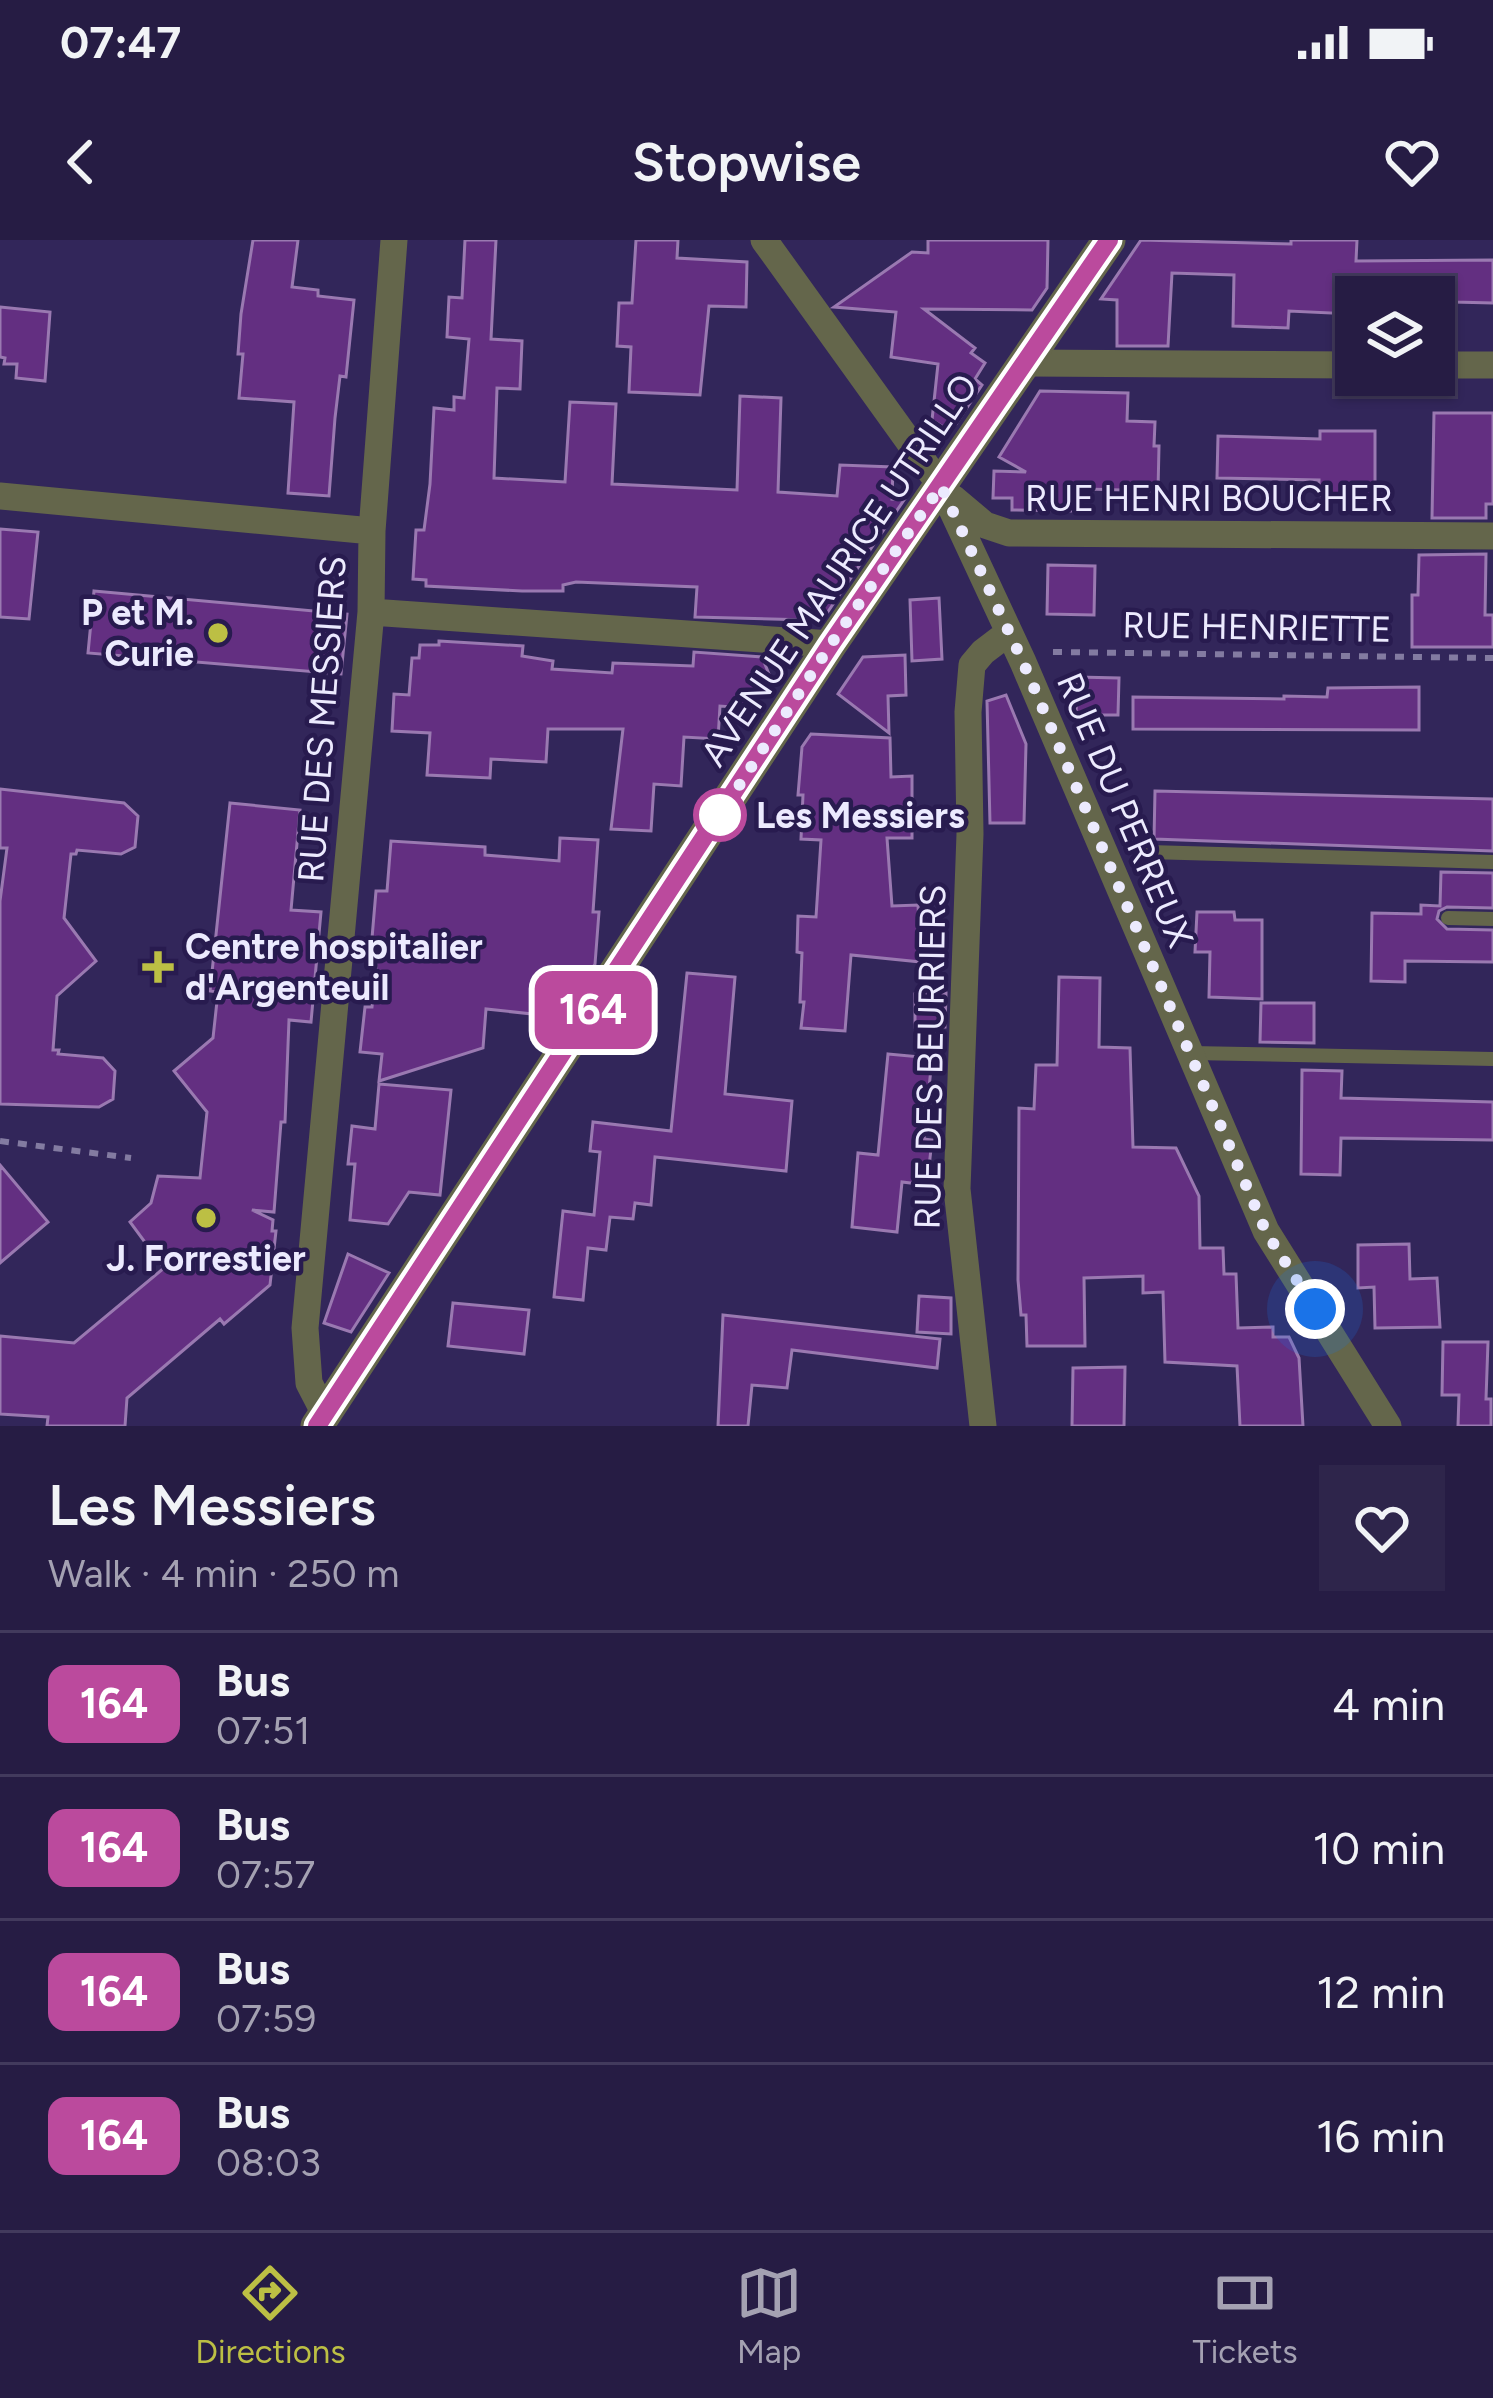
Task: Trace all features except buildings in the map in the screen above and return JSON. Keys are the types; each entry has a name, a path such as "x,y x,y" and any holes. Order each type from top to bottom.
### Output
{"street":[{"name":"RUE DES MESSIERS","path":"321,1420 309,1383 304,1328 370,612 394,240"},
{"name":"RUE DU PERREUX","path":"764,240 941,486 1023,662 1266,1232 1388,1426"},
{"name":"AVENUE MAURICE UTRILLO","path":"321,1420 831,644 1109,240"},
{"path":"1028,363 1335,364"},
{"path":"1455,365 1493,365"},
{"name":"RUE HENRI BOUCHER","path":"941,486 985,525 1009,533 1493,536"},
{"path":"0,496 372,531"},
{"path":"370,612 831,644"},
{"name":"RUE DES BEURRIERS","path":"983,1426 957,1189 970,833 968,712 972,665 1008,633"}],"lane":[{"path":"1149,852 1493,862"},
{"path":"1448,918 1493,919"},
{"path":"1191,1053 1493,1059"}],"path":[{"name":"RUE HENRIETTE","path":"1023,662 1055,651 1493,658"},
{"path":"0,1141 131,1158"}],"bus line":[{"name":"164","path":"317,1426 831,644 1109,240"}],"place":[{"name":"P et M. Curie","path":"218,633"},
{"name":"Les Messiers","path":"720,815"},
{"name":"Centre hospitalier d'Argenteuil","path":"158,967"},
{"name":"J. Forrestier","path":"206,1218"}],"route":[{"path":"720,815 718,818 941,486 1023,662 1266,1232 1315,1309"}]}
